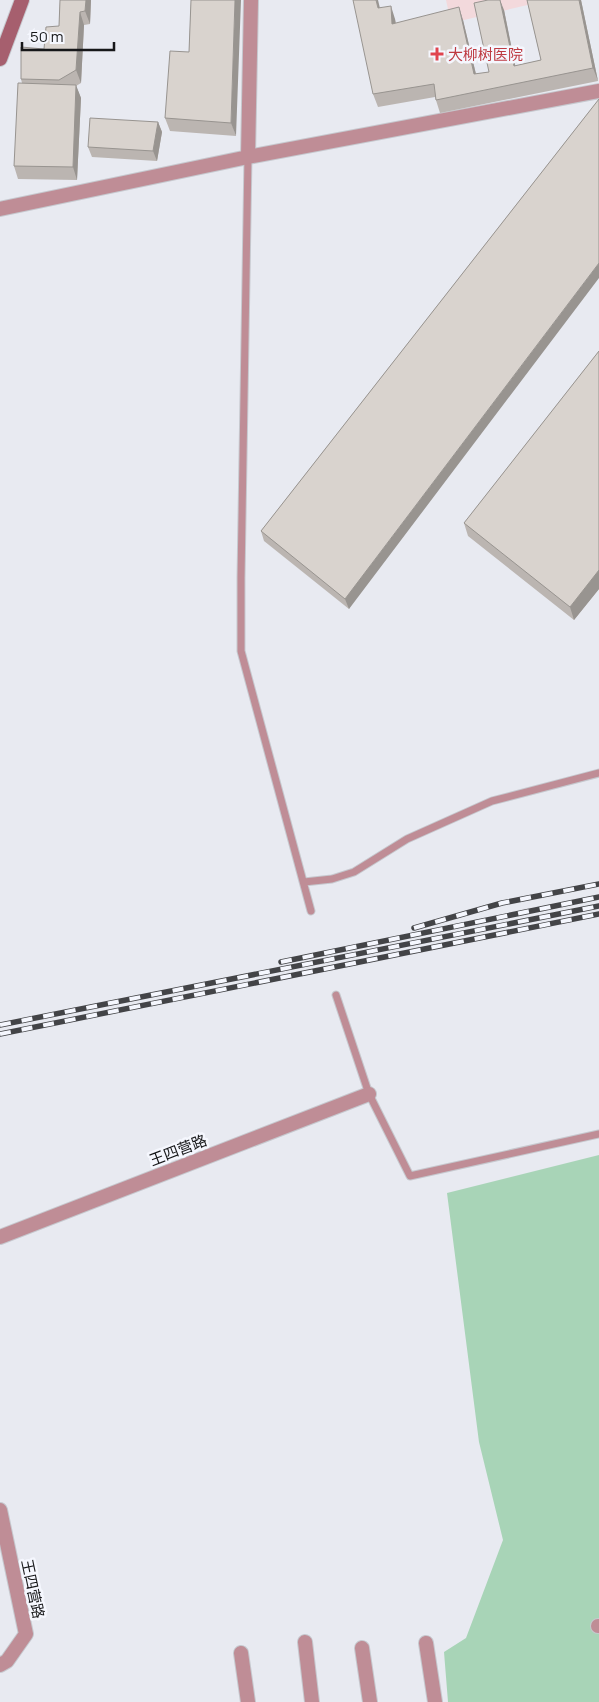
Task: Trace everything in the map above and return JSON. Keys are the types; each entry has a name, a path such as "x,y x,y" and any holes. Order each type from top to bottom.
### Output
{"main road":[{"path":"0,59 22,0"}],"street":[{"path":"248,156 250,0"},
{"path":"0,209 248,156 599,91"},
{"name":"王四营路","path":"0,1237 369,1094"},
{"name":"王四营路","path":"0,1510 26,1634 7,1661 0,1664"},
{"path":"305,1642 312,1702"},
{"path":"426,1643 435,1702"},
{"path":"362,1648 370,1702"},
{"path":"241,1653 248,1702"}],"lane":[{"path":"248,156 240,578 241,651 311,911"},
{"path":"304,882 332,879 354,872 407,839 492,801 599,773"},
{"path":"336,994 369,1094 410,1176 599,1134"}],"shaded area":[{"path":"446,0 549,0 451,23"}],"green space":[{"path":"599,1155 599,1702 448,1702 444,1652 466,1638 503,1540 479,1442 447,1193"}],"building":[{"path":"60,0 86,0 85,11 80,12 76,70 59,80 21,79 21,47 44,49 46,27 59,26"},
{"path":"191,0 235,0 231,123 165,118 170,51 189,52"},
{"path":"353,0 376,0 378,8 391,6 392,24 459,7 474,74 489,72 474,3 500,0 514,66 541,60 527,0 579,0 593,68 436,100 434,84 373,94"},
{"path":"18,83 76,85 73,167 14,166"},
{"path":"599,99 599,263 345,599 261,531"},
{"path":"90,118 158,122 153,151 88,147"},
{"path":"599,351 599,570 570,607 464,523"}],"railway":[{"path":"414,928 502,903 599,884"},
{"path":"281,962 599,897"},
{"path":"0,1025 599,906"},
{"path":"0,1034 599,914"}],"place":[{"name":"大柳树医院","path":"437,54"}]}
